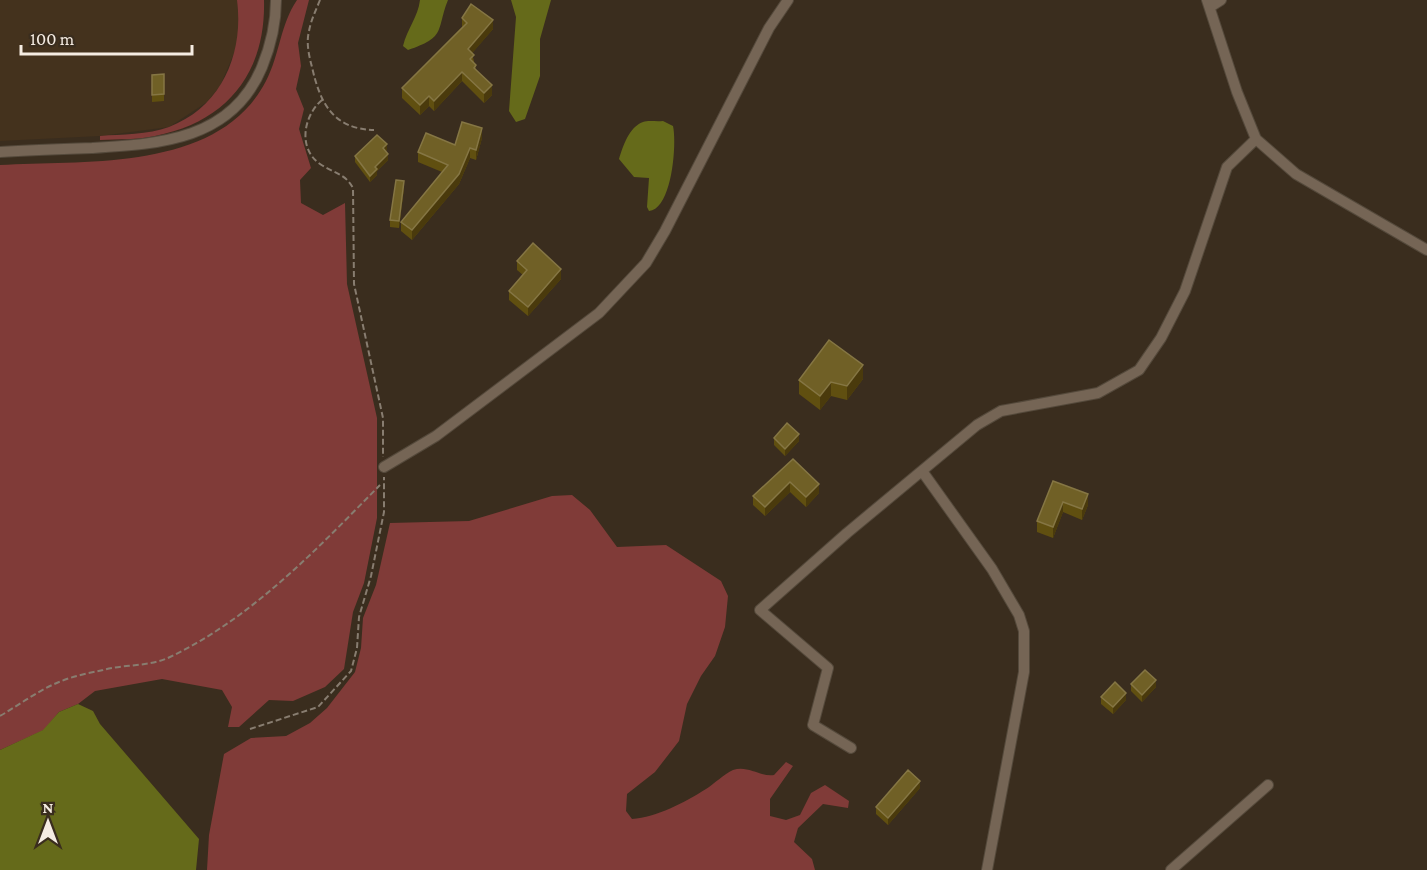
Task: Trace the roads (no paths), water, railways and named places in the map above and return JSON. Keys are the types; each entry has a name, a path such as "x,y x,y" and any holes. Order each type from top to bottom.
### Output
{"street":[{"path":"0,152 167,142 195,134 221,120 240,102 257,79 271,46 276,0"},
{"path":"384,466 436,436 599,313 646,263 665,231 769,28 788,0"},
{"path":"1221,0 1208,3 1237,92 1256,139 1296,174 1427,250"},
{"path":"851,748 813,725 828,668 760,610 977,425 1001,411 1098,393 1139,370 1161,339 1185,291 1227,167 1256,139"},
{"path":"922,471 992,569 1019,615 1024,631 1024,672 987,870"},
{"path":"1171,870 1268,785"}]}
